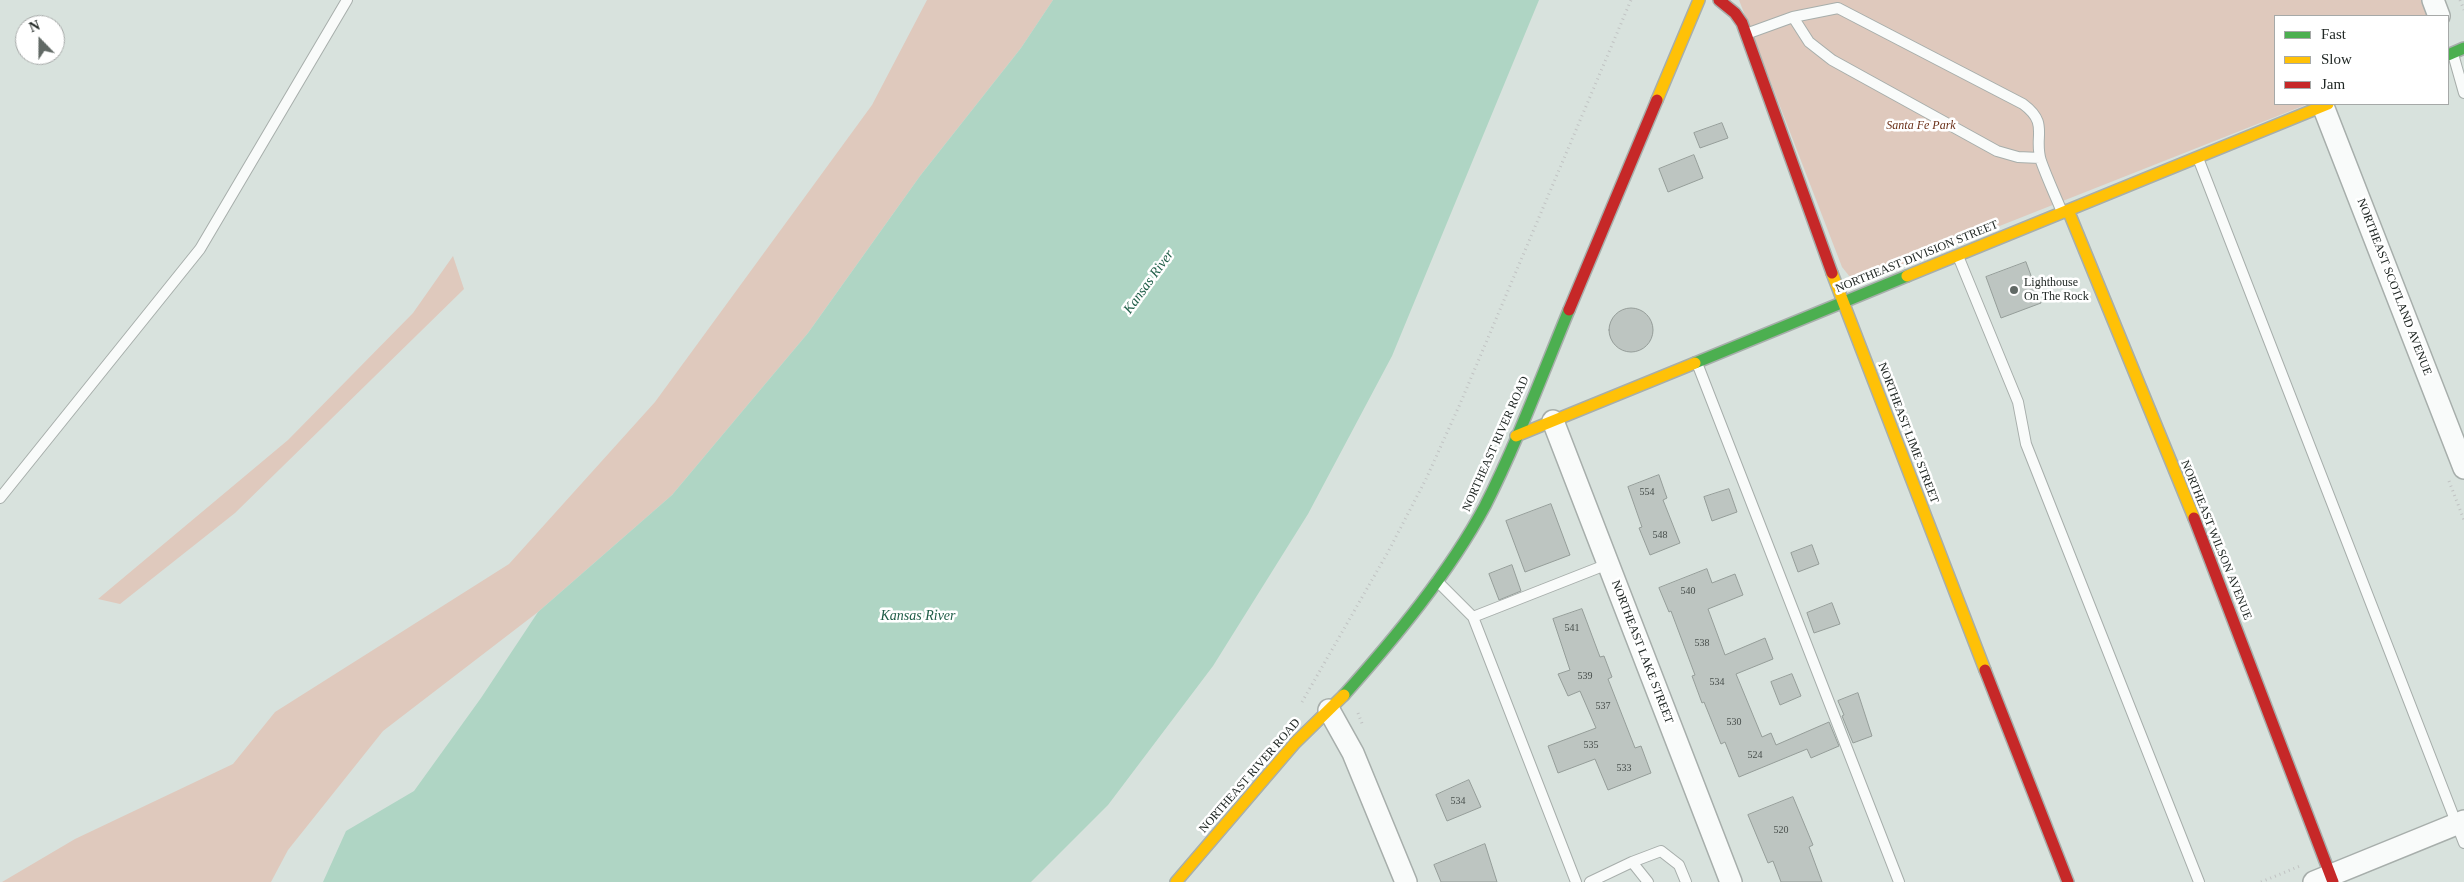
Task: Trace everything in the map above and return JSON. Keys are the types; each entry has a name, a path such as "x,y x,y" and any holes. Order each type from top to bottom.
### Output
{"street":[{"name":"NORTHEAST RIVER ROAD","path":"1176,882 1295,743 1330,710 1409,618 1466,538 1485,505 1516,436 1698,0"},
{"name":"NORTHEAST LIME STREET","path":"1719,0 1735,13 1746,34 1852,327 2068,882"},
{"path":"2433,0 2439,15"},
{"name":"NORTHEAST DIVISION STREET","path":"1516,436 2326,105"},
{"name":"NORTHEAST SCOTLAND AVENUE","path":"2326,105 2464,468"},
{"name":"NORTHEAST WILSON AVENUE","path":"2065,211 2204,543 2326,880"},
{"name":"NORTHEAST LAKE STREET","path":"1553,422 1731,882"},
{"path":"1330,710 1353,753 1406,882"},
{"path":"2326,880 2462,829"}],"lane":[{"path":"0,498 200,249 347,0"},
{"path":"1746,34 1794,17 1838,8 2024,104 2038,119 2040,158 2065,211"},
{"path":"1794,17 1810,42 1832,60 1997,151 2018,157 2040,158"},
{"path":"2453,49 2464,93"},
{"path":"2198,157 2462,829"},
{"path":"1958,255 2018,402 2026,444 2199,882"},
{"path":"1697,362 1899,882"},
{"path":"1473,617 1608,564"},
{"path":"1437,581 1473,617 1576,882"},
{"path":"1590,882 1603,880 1632,862 1661,851 1679,865 1686,882"},
{"path":"1632,862 1648,882"}],"path":[{"path":"1299,706 1388,552 1426,479 1464,395 1631,0"},
{"path":"2460,0 2464,10"}],"green space":[{"path":"927,0 1053,0 1021,48 920,176 808,333 672,495 538,612 383,731 288,850 271,882 2,882 75,839 233,764 275,712 509,564 655,402 872,105"},
{"name":"Santa Fe Park","path":"1739,0 2422,0 2428,15 2274,15 2274,105 2305,105 1858,282 1850,277 1842,267"},
{"path":"453,256 464,289 235,513 120,604 98,599 288,440 413,313"}],"water":[{"name":"Kansas River","path":"1053,0 1539,0 1392,356 1308,514 1213,666 1108,805 1031,882 323,882 346,831 414,791 481,698 538,612 672,495 808,333 920,176 1021,48"}],"building":[{"path":"1722,123 1728,138 1700,148 1694,133"},
{"path":"1694,155 1703,178 1668,192 1659,169"},
{"name":"Lighthouse On The Rock","path":"2026,262 2041,303 2001,318 1986,277"},
{"path":"1627,308 1635,308 1647,314 1653,330 1647,346 1635,352 1627,352 1615,346 1609,334 1609,326 1615,314"},
{"path":"1659,475 1667,498 1663,500 1680,543 1650,555 1639,528 1642,527 1628,487"},
{"path":"1729,489 1737,512 1712,521 1704,497"},
{"path":"1551,504 1570,555 1525,572 1506,521"},
{"path":"1812,545 1819,564 1798,572 1791,553"},
{"path":"1512,565 1521,591 1499,600 1489,574"},
{"path":"1707,569 1712,583 1735,574 1743,595 1708,609 1725,655 1765,638 1773,659 1736,674 1762,737 1771,733 1776,745 1829,722 1839,746 1811,758 1807,749 1739,777 1725,742 1721,744 1704,702 1702,703 1692,676 1695,675 1671,611 1669,612 1659,588"},
{"path":"1832,603 1840,624 1814,633 1807,613"},
{"path":"1582,609 1600,657 1604,656 1612,677 1608,679 1635,748 1641,746 1651,773 1608,790 1595,759 1558,773 1548,746 1596,728 1580,691 1568,696 1558,674 1570,670 1553,619"},
{"path":"1792,674 1801,696 1780,705 1771,682"},
{"path":"1858,693 1872,736 1853,743 1838,701"},
{"path":"1469,780 1481,807 1447,821 1436,795"},
{"path":"1793,797 1813,845 1809,847 1822,882 1781,882 1773,861 1768,863 1748,815"},
{"path":"1485,844 1497,882 1441,882 1434,865"}],"traffic: fast":[{"path":"2449,55 2464,48"},
{"path":"1695,363 1907,276"},
{"path":"1344,695 1420,604 1471,531 1508,458 1569,310"}],"traffic: slow":[{"path":"1657,100 1699,0"},
{"path":"1907,276 2326,105"},
{"path":"2068,210 2194,518"},
{"path":"1832,273 1985,670"},
{"path":"1516,436 1695,363"},
{"path":"1176,882 1295,743 1344,695"}],"traffic: jam":[{"path":"1719,0 1735,13 1742,23 1832,273"},
{"path":"1569,310 1657,100"},
{"path":"2194,518 2333,882"},
{"path":"1985,670 2068,882"}],"place":[{"name":"Lighthouse On The Rock","path":"2014,290"}]}
